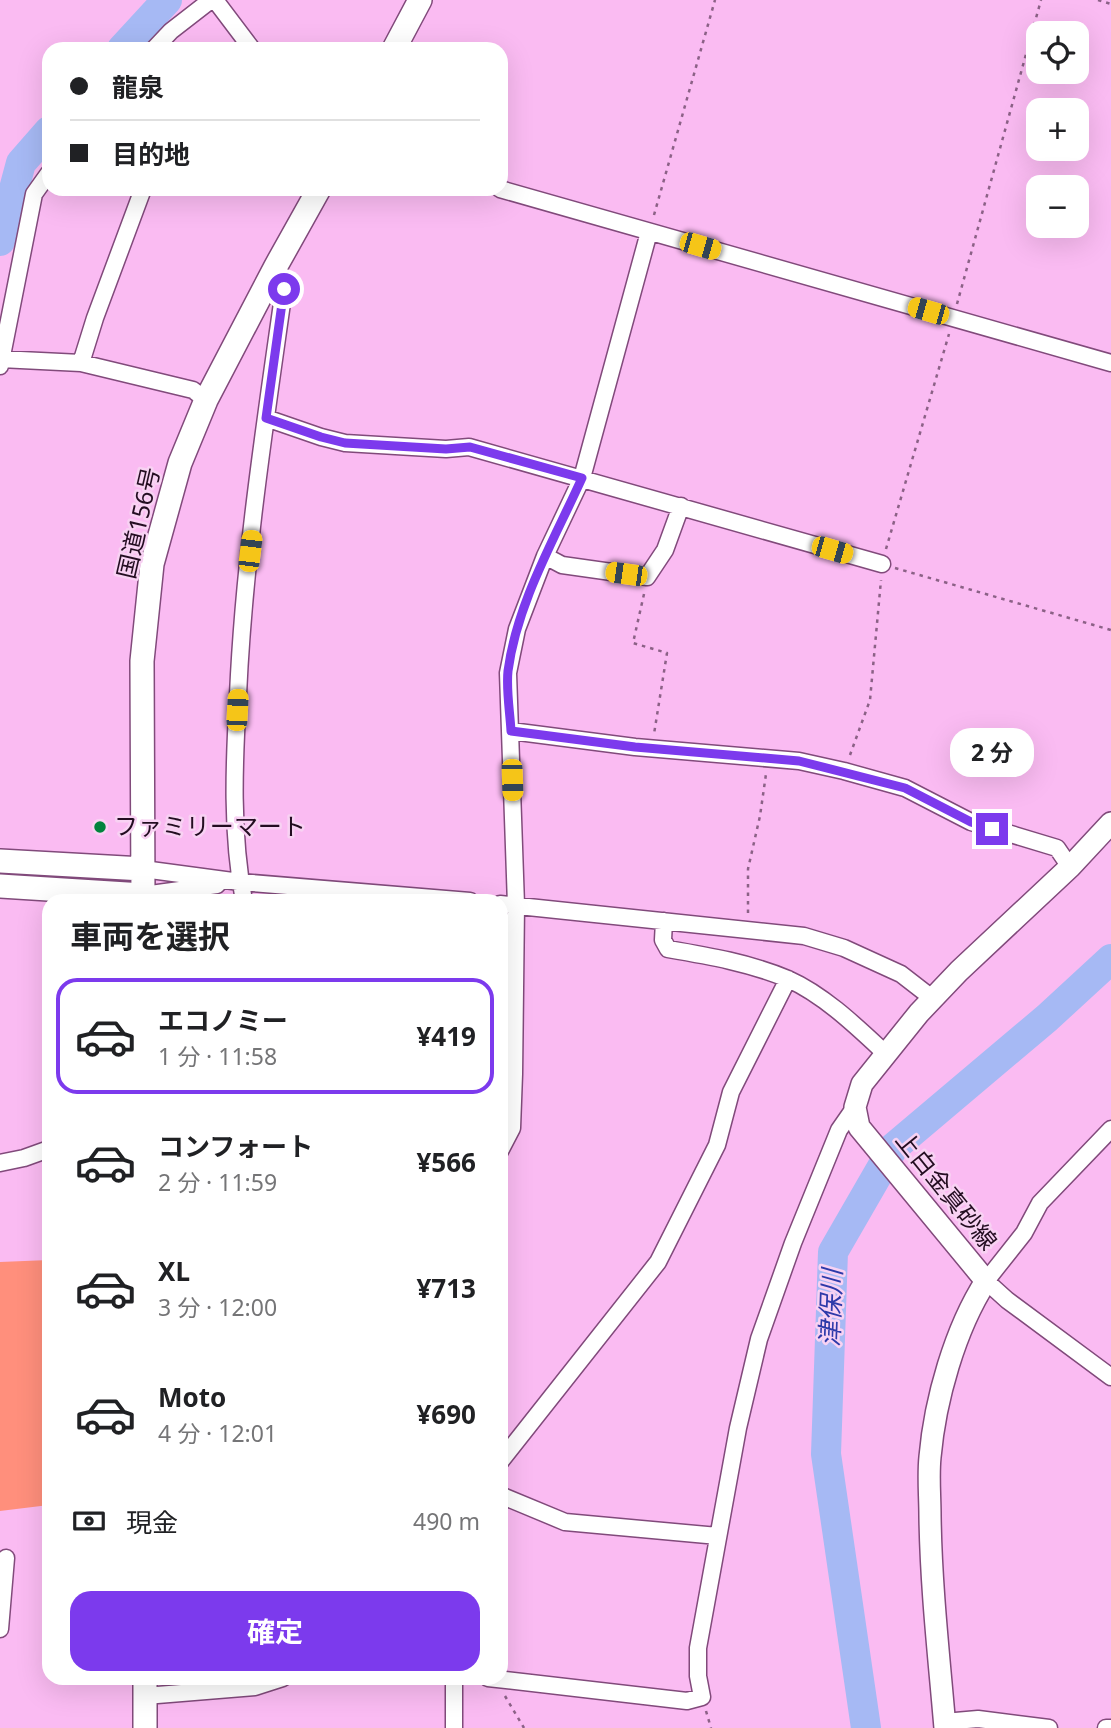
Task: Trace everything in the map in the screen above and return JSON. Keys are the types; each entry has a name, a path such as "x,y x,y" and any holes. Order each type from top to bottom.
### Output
{"highway":[{"path":"398,42 420,0"},
{"name":"国道156号","path":"143,894 142,662 152,564 180,463 206,400 314,196"},
{"path":"0,861 143,869"},
{"path":"0,886 95,894"},
{"path":"145,1687 145,1728"}],"main road":[{"path":"857,1117 862,1084 932,998 1070,867 1111,823"},
{"name":"上白金真砂線","path":"857,1117 982,1277 978,1294 959,1337 936,1412 929,1459 931,1551 945,1725"}],"street":[{"path":"161,42 213,0 246,42"},
{"path":"42,183 34,194 1,361 81,363 193,390 206,400"},
{"path":"508,191 1111,363"},
{"path":"81,363 140,196"},
{"path":"649,232 582,478 544,556 517,629 510,662 508,904 804,936 844,948 901,974 932,998"},
{"path":"243,894 234,834 234,764 241,630 284,289 276,266"},
{"path":"266,418 345,443 446,449 470,447 882,564"},
{"path":"544,556 562,565 647,577 665,551 681,506"},
{"path":"511,731 652,748 799,761 844,771 905,788 971,822 1057,848 1070,867"},
{"path":"143,869 240,882 385,894"},
{"path":"167,894 240,882"},
{"path":"664,921 663,940 668,949 749,965 788,979 831,1007 886,1054"},
{"path":"508,1452 658,1262 717,1145 731,1092 788,979"},
{"path":"508,1085 512,1128 508,1136"},
{"path":"508,1681 687,1701 702,1697 698,1676 698,1648 738,1428 759,1339 793,1243 839,1130 857,1117"},
{"path":"1111,1129 1047,1196 1024,1233 982,1277 1007,1300 1111,1377"},
{"path":"0,1163 42,1152"},
{"path":"508,1498 565,1522 719,1536"},
{"path":"0,1629 6,1559"},
{"path":"145,1687 255,1688 263,1685"},
{"path":"454,1685 454,1728"},
{"path":"945,1725 978,1719 1049,1728"}],"path":[{"path":"649,232 715,0"},
{"path":"844,771 870,700 882,564 954,318 1041,0"},
{"path":"1098,0 1111,4"},
{"path":"882,564 1111,631"},
{"path":"647,577 633,643 667,653 652,748"},
{"path":"749,930 748,869 760,816 768,758"},
{"path":"498,1685 524,1728"}],"shaded area":[{"path":"42,1260 42,1506 0,1511 0,1262"}],"waterway":[{"path":"128,42 167,0"},
{"path":"0,241 21,163 42,139"},
{"name":"津保川","path":"866,1728 826,1454 833,1252 893,1148 1047,1018 1111,959"}],"place":[{"name":"ファミリーマート","path":"100,827"}],"route":[{"path":"284,289 266,418 345,443 446,449 470,447 582,478 544,556 517,629 508,673 511,731 635,747 799,761 905,788 971,822 992,829"}]}
